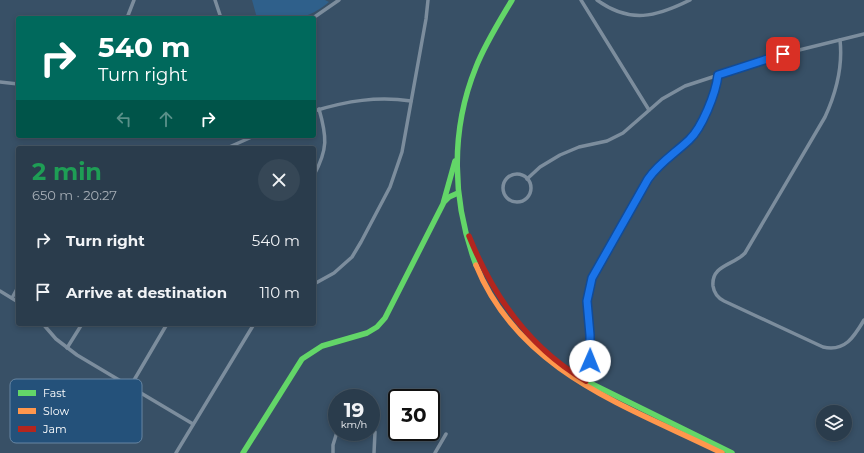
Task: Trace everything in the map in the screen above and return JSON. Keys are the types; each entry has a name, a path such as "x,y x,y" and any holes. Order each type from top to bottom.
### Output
{"main road":[{"path":"243,453 302,359 322,346 367,334 377,327 385,318 443,204 455,160 462,112 475,68 488,40 512,0"},
{"path":"455,160 458,191 468,247 480,275 507,319 541,355 584,383 722,453"},
{"path":"446,195 451,191 458,191"},
{"path":"443,204 449,196 458,191"},
{"path":"584,383 732,453"}],"street":[{"path":"128,16 134,0"},
{"path":"215,0 220,16"},
{"path":"316,16 339,0"},
{"path":"316,283 334,273 346,263 365,236 384,199 396,171 402,152 426,19 428,0"},
{"path":"580,0 650,110"},
{"path":"597,0 616,12 640,17 660,12 690,0"},
{"path":"527,179 540,167 560,155 579,147 607,141 623,133 662,99 676,90 783,54 864,34"},
{"path":"840,40 838,77 832,101 824,117 745,253 736,261 719,269 715,275 713,283 716,294 724,302 823,347 836,348 846,344 854,337 864,320"},
{"path":"584,383 588,373 590,348 587,301 592,278 653,173 665,159 688,140 696,130 706,112 718,75"},
{"path":"0,82 16,84"},
{"path":"316,110 334,105 378,98 411,101"},
{"path":"316,171 323,156 326,140 319,109"},
{"path":"232,146 250,138"},
{"path":"517,175 527,179 530,189 526,199 516,202 506,198 503,187 508,178 517,175"},
{"path":"0,291 16,301"},
{"path":"12,298 16,291"},
{"path":"45,326 67,348 117,379"},
{"path":"67,348 81,326"},
{"path":"135,379 166,326"},
{"path":"176,453 253,326"},
{"path":"142,394 193,424"},
{"path":"435,453 446,434"},
{"path":"333,453 335,441"},
{"path":"374,453 375,441"}],"shaded area":[{"path":"252,0 325,0 329,2 320,9 303,16 256,16"}],"traffic: fast":[{"path":"476,265 462,216 457,166 458,141 468,91 476,67 488,41 512,0"},
{"path":"243,453 302,359 322,346 367,333 377,327 385,318 443,204 455,161"},
{"path":"444,202 449,197 458,193"},
{"path":"586,381 732,453"}],"traffic: slow":[{"path":"476,265 495,302 519,333 548,359 580,382 614,401 722,453"}],"traffic: jam":[{"path":"469,236 489,279 515,319 547,353 586,381"}],"route":[{"path":"590,361 590,335 587,301 592,278 648,179 665,159 693,136 706,112 718,75 783,54"}]}
